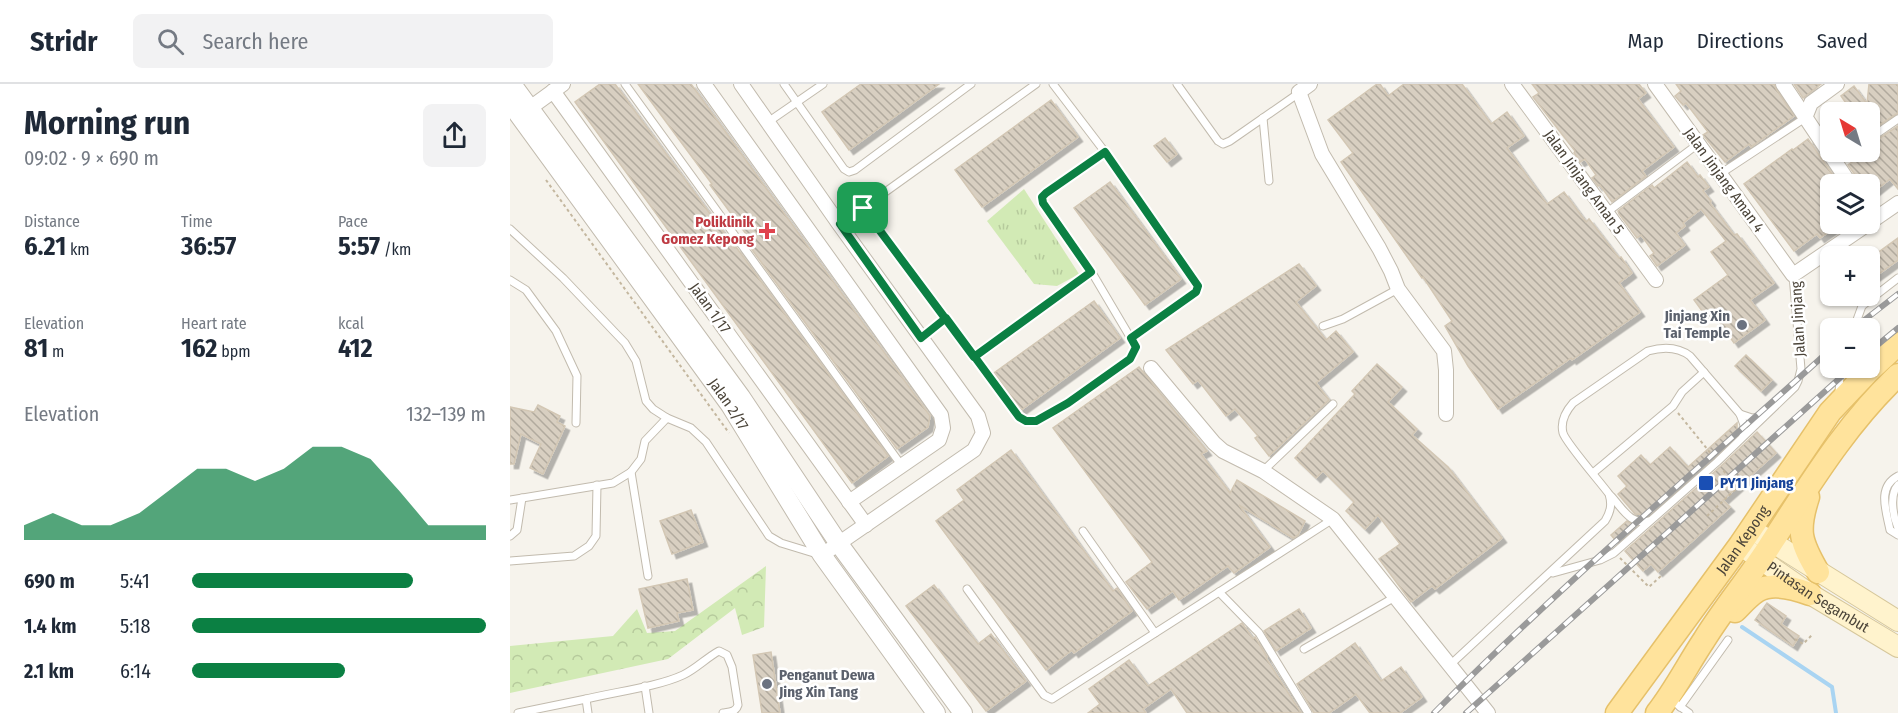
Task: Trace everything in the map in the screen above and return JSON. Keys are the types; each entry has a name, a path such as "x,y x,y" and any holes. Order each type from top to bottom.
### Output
{"main road":[{"name":"Jalan Kepong","path":"1617,713 1746,537 1805,447 1839,401 1898,344"},
{"name":"Jalan Kepong","path":"1669,706 1705,639 1836,446 1874,398 1897,376"},
{"path":"1813,481 1801,518 1801,528 1806,552 1818,572"},
{"name":"Pintasan Segambut","path":"1746,537 1766,551 1810,594 1898,647"},
{"name":"Pintasan Segambut","path":"1766,551 1818,572 1898,621"},
{"path":"1640,713 1705,639 1755,592 1762,588 1793,588 1810,594"}],"street":[{"name":"Jalan 2/17","path":"512,84 741,397 839,544 963,713"},
{"path":"704,84 941,415 944,428 939,441 849,502"},
{"path":"741,84 978,416 982,433 974,450 822,555"},
{"name":"Jalan Jinjang Aman 5","path":"1512,84 1656,280"},
{"name":"Jalan Jinjang Aman 4","path":"1655,84 1793,275"},
{"path":"1783,84 1820,140"},
{"path":"1805,118 1811,103 1837,84"},
{"path":"530,108 554,86"},
{"name":"Jalan 1/17","path":"554,86 866,525"},
{"path":"1305,88 1306,115 1322,154 1379,248 1398,289 1444,351 1446,414"},
{"name":"Jalan 2/17","path":"510,103 730,405 822,555 936,713"},
{"path":"1835,162 1843,174"},
{"name":"Jalan Jinjang","path":"1880,214 1898,203"},
{"name":"Jalan Jinjang","path":"1793,275 1850,234"},
{"path":"1151,368 1223,451 1263,471 1333,519 1395,597 1451,660 1488,713"}],"lane":[{"path":"625,84 902,466"},
{"path":"784,84 844,169 849,172 855,170 966,85"},
{"path":"768,123 823,84"},
{"path":"840,224 1036,84"},
{"path":"1053,84 1105,152 1198,286 1196,292 1131,338"},
{"path":"1177,84 1218,141 1223,144 1305,88"},
{"path":"1263,118 1269,181"},
{"path":"1720,174 1805,118"},
{"path":"1880,131 1898,119"},
{"path":"1606,213 1698,144"},
{"path":"863,208 1019,417 1026,421 1036,421 1068,403 1130,359 1136,347 1091,272 1043,203 1042,197 1105,152"},
{"path":"510,229 563,278 625,343 636,361 646,401 653,409 667,418 691,428 706,442 769,536 781,543 822,555"},
{"path":"510,243 518,236"},
{"path":"974,357 1091,272"},
{"name":"Jalan Jinjang","path":"1763,417 1790,392 1798,381 1801,369 1793,275"},
{"path":"1858,318 1862,306 1898,278"},
{"path":"510,280 526,290 556,331 569,358 577,376 576,423"},
{"path":"1323,326 1343,319 1398,289"},
{"path":"921,338 946,318"},
{"path":"1652,520 1638,522 1632,518 1609,494 1566,440 1563,433 1563,418 1573,403 1648,351 1661,347 1683,351 1740,414 1744,425 1743,436"},
{"path":"1593,473 1673,406 1682,392 1704,372"},
{"path":"1839,401 1840,378"},
{"path":"1263,471 1333,404"},
{"path":"1740,414 1752,418 1763,417"},
{"path":"1546,576 1600,560 1614,553 1717,462 1763,417"},
{"path":"510,500 613,483 631,472 641,459 645,441 667,418"},
{"path":"631,472 648,576"},
{"path":"1898,476 1887,485 1883,493 1890,530 1898,535"},
{"path":"510,561 574,556 589,546 596,536 597,485"},
{"path":"1898,485 1892,497 1898,528"},
{"path":"1451,660 1605,521 1611,509 1609,494"},
{"path":"510,536 518,530 522,498"},
{"path":"967,589 1044,694 1052,699 1333,519"},
{"path":"1083,531 1155,633"},
{"path":"1219,592 1260,633 1308,713"},
{"path":"1304,649 1395,597"},
{"path":"1689,713 1669,706 1728,640"},
{"path":"518,713 645,686 685,674 719,651 727,655 732,667 738,705 737,709 723,713"},
{"path":"645,686 649,713"},
{"path":"586,699 588,713"}],"path":[{"path":"545,178 733,439"},
{"path":"1673,406 1698,435 1737,488 1707,516"},
{"path":"1614,553 1649,587 1663,574"},
{"path":"1795,639 1803,644 1812,635"}],"green space":[{"path":"1024,189 1079,274 1057,286 1034,284 987,221"},
{"path":"766,566 764,627 742,635 735,608 668,659 510,693 510,646 613,636 637,609 647,633 675,631"}],"building":[{"path":"600,84 615,84 888,456 852,483 575,102"},
{"path":"638,84 691,84 930,416 928,427 897,449 745,240 749,238"},
{"path":"861,84 939,84 849,150 822,112"},
{"path":"1380,84 1388,96 1404,84 1462,84 1491,124 1507,112 1524,136 1507,148 1547,204 1564,192 1586,222 1589,219 1619,258 1621,257 1632,273 1619,283 1640,312 1498,409 1468,366 1445,326 1452,321 1341,162 1353,153 1328,120"},
{"path":"1532,84 1639,84 1646,93 1638,99 1674,147 1642,171 1646,176 1612,202 1592,178 1596,175 1585,159 1580,162 1575,151 1533,97 1539,93"},
{"path":"1676,84 1774,84 1794,116 1751,147 1749,144 1725,162 1703,135 1708,132 1686,103 1683,105 1675,96 1681,91"},
{"path":"1794,84 1821,84 1803,98"},
{"path":"1869,84 1898,84 1898,113 1880,125 1880,102 1867,102"},
{"path":"1854,86 1866,102 1845,102 1841,96"},
{"path":"1051,100 1078,137 982,207 955,170"},
{"path":"1898,126 1898,189 1890,179 1880,187 1880,174 1854,174 1848,165 1852,162 1880,162 1880,138"},
{"path":"1165,138 1177,154 1167,162 1154,146"},
{"path":"1808,139 1820,156 1820,162 1824,162 1832,174 1820,174 1820,234 1826,234 1820,238 1817,234 1794,251 1744,184"},
{"path":"1687,162 1709,187 1703,191 1711,201 1710,203 1774,283 1750,300 1765,320 1734,343 1711,310 1705,315 1694,300 1728,275 1711,252 1726,241 1701,209 1683,223 1685,226 1676,233 1685,245 1657,266 1650,256 1654,253 1641,235 1637,238 1618,211 1652,185 1654,188"},
{"path":"1110,182 1181,279 1145,305 1074,208"},
{"path":"1898,238 1898,260 1880,273 1880,251"},
{"path":"1299,264 1316,286 1296,302 1326,340 1336,331 1353,352 1316,383 1329,400 1269,456 1255,438 1258,436 1235,409 1226,416 1198,380 1193,384 1166,350"},
{"path":"1094,301 1120,338 1021,410 994,373"},
{"path":"1746,355 1772,380 1761,391 1735,366"},
{"path":"1377,364 1402,387 1388,402 1417,429 1412,435 1448,467 1502,538 1435,589 1432,586 1411,602 1379,559 1400,544 1378,515 1365,529 1346,511 1354,502 1323,471 1316,478 1295,458 1355,394 1352,391"},
{"path":"1139,367 1207,451 1201,454 1230,493 1237,480 1305,521 1298,535 1293,538 1239,505 1270,547 1234,573 1228,566 1179,600 1173,591 1147,609 1126,582 1152,562 1053,428"},
{"path":"538,405 560,416 557,422 565,426 543,474 530,468 541,444 521,434 514,464 510,464 510,407 534,412"},
{"path":"1737,423 1737,434 1648,515 1635,514 1618,494 1627,486 1618,476 1641,455 1650,465 1670,447 1688,467"},
{"path":"1757,432 1776,453 1723,500 1730,507 1658,572 1651,564 1643,571 1625,551"},
{"path":"1011,450 1113,591 1117,588 1132,611 1074,653 1072,650 1046,670 936,521 964,500 957,490"},
{"path":"691,510 703,542 672,554 660,521"},
{"path":"1627,521 1636,526 1617,542 1611,535"},
{"path":"687,579 693,610 677,613 679,621 648,628 639,589"},
{"path":"934,585 978,644 991,634 1026,681 986,711 906,606"},
{"path":"1767,603 1786,616 1781,624 1799,636 1793,646 1755,620"},
{"path":"1299,609 1311,628 1276,651 1264,631"},
{"path":"1242,623 1253,639 1255,637 1301,713 1187,713 1171,689 1143,709 1146,713 1088,713 1100,704 1089,689 1129,660 1148,686"},
{"path":"1355,643 1381,681 1401,667 1422,697 1400,713 1370,713 1356,694 1329,713 1314,713 1297,684"},
{"name":"Penganut Dewa Jing Xin Tang","path":"771,652 780,713 762,713 753,655"}],"waterway":[{"path":"1742,627 1832,687 1836,713"}],"railway":[{"path":"1867,318 1898,294"},
{"path":"1880,343 1898,328"},
{"path":"1434,713 1580,574 1820,359"},
{"path":"1466,713 1840,378"}],"place":[{"name":"Poliklinik Gomez Kepong","path":"767,231"},
{"name":"Jinjang Xin Tai Temple","path":"1742,325"},
{"name":"PY11 Jinjang","path":"1706,483"},
{"name":"Penganut Dewa Jing Xin Tang","path":"767,684"}],"route":[{"path":"863,208 840,224 921,338 946,318 1019,417 1026,421 1036,421 1068,403 1130,359 1136,347 1131,338 1196,292 1198,286 1105,152 1042,197 1043,203 1091,272 974,357 946,318 863,208"}]}
